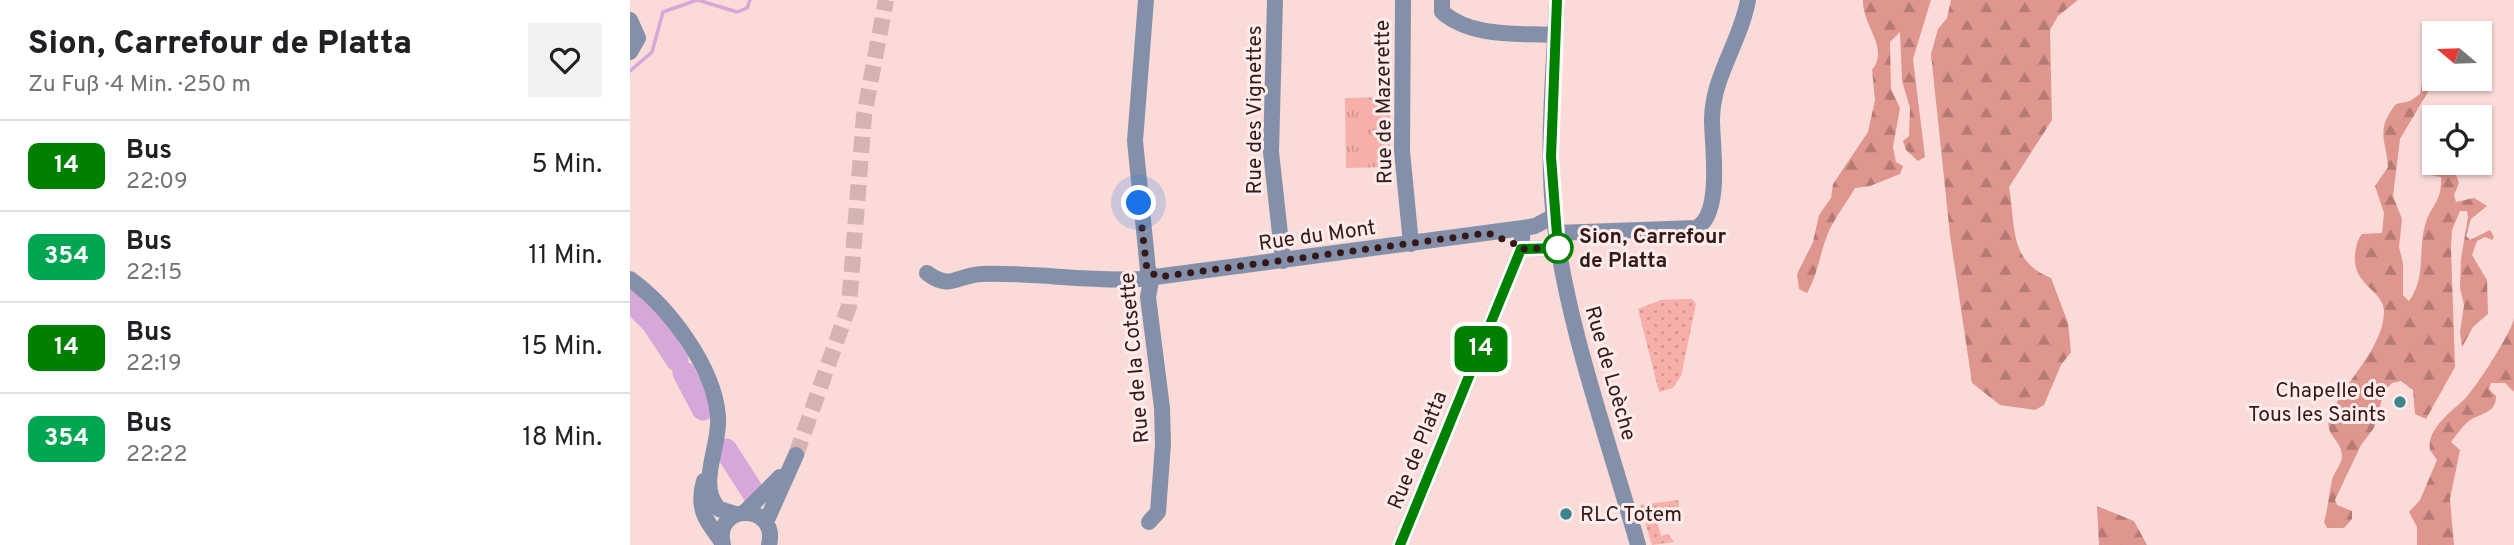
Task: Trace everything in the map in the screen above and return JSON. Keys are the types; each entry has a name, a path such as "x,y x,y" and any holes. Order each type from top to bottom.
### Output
{"street":[{"name":"Rue de la Cotsette","path":"1146,0 1135,141 1147,270 1152,275 1148,297 1162,408 1158,512 1149,522"},
{"name":"Rue des Vignettes","path":"1275,0 1272,174 1283,261"},
{"name":"Rue de Mazerette","path":"1403,0 1402,151 1411,244"},
{"path":"1442,0 1441,12 1449,19 1485,32 1555,35"},
{"name":"Rue de Loèche","path":"1557,0 1551,157 1556,233 1574,321 1638,545"},
{"path":"1488,233 1521,249 1556,233 1696,228 1707,220 1714,170 1713,107 1748,0"},
{"path":"630,20 638,38 630,52"},
{"name":"Rue du Mont","path":"927,273 939,282 950,283 979,274 1043,275 1100,281 1283,261 1535,226 1556,233"},
{"name":"Rue de Platta","path":"1400,545 1521,249 1523,228"},
{"path":"630,279 665,311 697,359 717,406 717,446 709,481 710,496 719,509 755,513 768,532 785,545"},
{"path":"717,446 702,488 701,507 707,524 722,544"},
{"path":"722,544 723,526 794,460 768,532"}],"green space":[{"path":"1863,0 1931,0 1913,59 1925,157 1918,161 1906,150 1903,141 1909,136 1910,108 1902,81 1900,32 1890,42 1891,89 1900,108 1893,147 1896,162 1903,166 1900,174 1870,186 1855,188 1829,231 1807,293 1799,289 1797,274 1813,242 1819,215 1831,198 1833,184 1868,132 1875,100 1872,70 1878,53"},
{"path":"1951,0 2078,0 2058,16 2050,30 2052,120 2009,187 2016,240 2021,252 2037,271 2051,278 2068,323 2071,352 2061,365 2044,405 2035,410 2000,405 1972,383 1950,235 1931,54 1938,29 1947,18"},
{"path":"2422,83 2422,91 2428,91 2400,139 2393,196 2402,219 2399,247 2403,263 2403,295 2409,301 2415,292 2420,273 2423,232 2440,191 2441,177 2430,175 2456,175 2459,183 2454,195 2456,202 2474,198 2487,206 2471,219 2466,236 2470,240 2490,230 2494,237 2492,240 2485,237 2477,241 2472,255 2487,280 2488,314 2473,327 2462,347 2460,332 2464,305 2460,288 2461,259 2468,217 2467,211 2460,211 2452,230 2451,247 2455,367 2426,419 2415,414 2413,390 2401,381 2392,383 2384,392 2374,428 2361,445 2335,500 2337,505 2352,511 2352,519 2344,528 2327,528 2324,522 2331,485 2342,456 2329,428 2330,417 2377,340 2384,313 2379,298 2358,274 2355,265 2356,246 2362,234 2382,233 2384,213 2375,186 2388,167 2383,135 2386,121 2396,104 2410,101 2420,94"},
{"path":"1390,97 1390,167 1346,168 1345,98"},
{"path":"1692,299 1696,304 1681,376 1673,388 1659,392 1638,309 1661,300"},
{"path":"2514,319 2514,392 2505,383 2491,383 2489,389 2496,396 2493,406 2467,423 2451,442 2460,450 2450,499 2454,545 2417,545 2417,527 2409,512 2420,500 2437,460 2430,450 2433,433 2474,387 2501,346"},
{"path":"1679,500 1679,507 1655,513 1661,536 1668,534 1674,542 1652,545 1640,505"},
{"path":"2097,506 2134,521 2147,545 2099,545"}],"waterway":[{"path":"630,71 652,52 663,12 697,0"},
{"path":"698,0 737,12 747,8 750,0"},
{"path":"630,300 653,323 677,360"},
{"path":"684,373 703,409"},
{"path":"726,450 754,494"}],"tunnel":[{"path":"796,455 849,306 864,116 886,0"}],"bus line":[{"name":"14","path":"1400,545 1521,249 1558,248 1551,157 1557,0"}],"place":[{"name":"Sion, Carrefour de Platta","path":"1558,248"},
{"name":"Chapelle de Tous les Saints","path":"2400,402"},
{"name":"RLC Totem","path":"1566,514"}],"route":[{"path":"1139,203 1147,270 1158,277 1488,233 1521,249 1558,248"}]}
